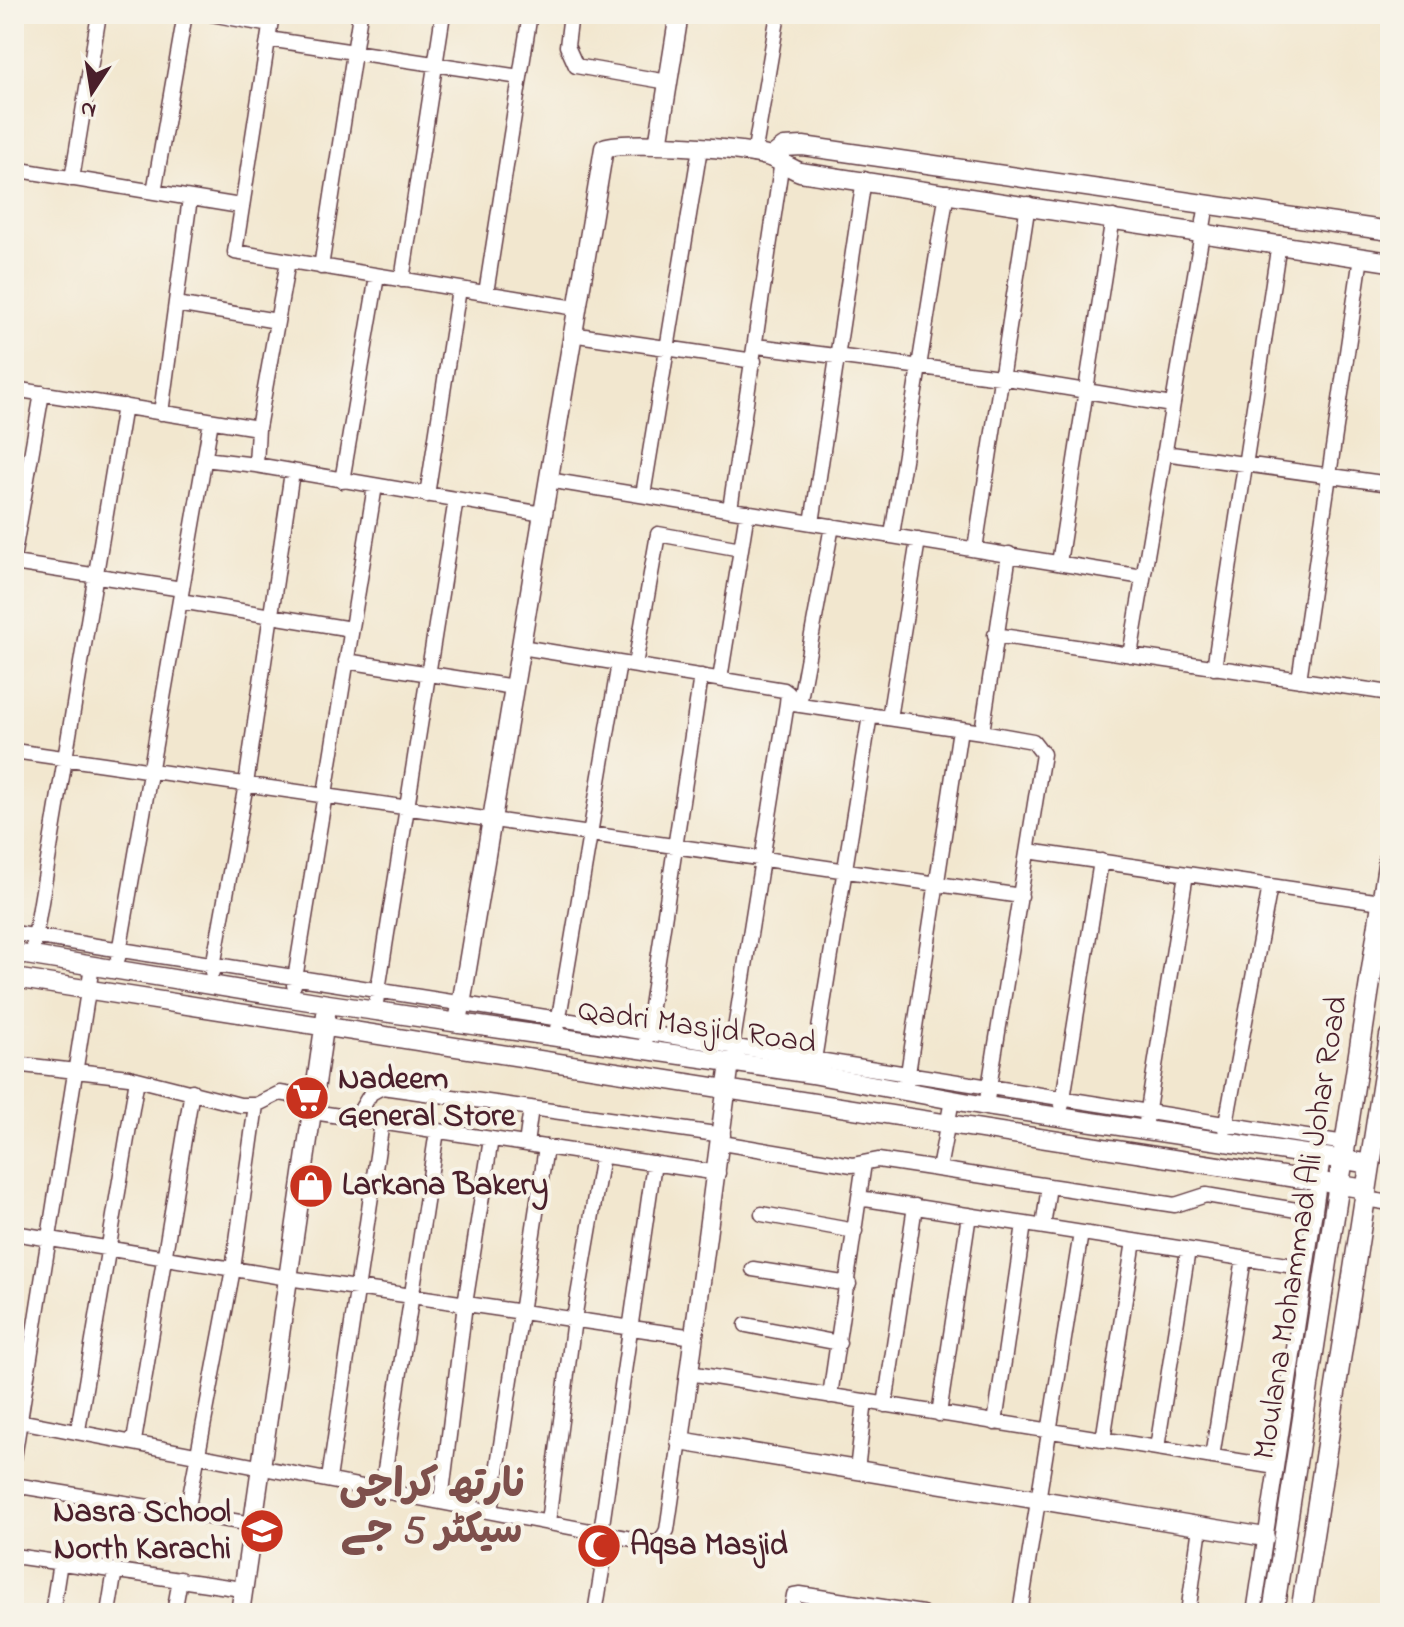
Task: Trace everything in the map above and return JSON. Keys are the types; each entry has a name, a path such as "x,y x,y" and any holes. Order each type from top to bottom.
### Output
{"main road":[{"name":"Moulana Mohammad Ali Johar Road","path":"1273,1613 1274,1539 1329,1184 1386,903 1390,852"},
{"name":"Moulana Mohammad Ali Johar Road","path":"1301,1613 1390,1036"}],"street":[{"path":"14,23 15,14"},
{"path":"72,179 99,14"},
{"path":"154,192 185,14"},
{"path":"211,14 270,26 354,52 520,77"},
{"path":"321,267 360,14"},
{"path":"402,280 443,14"},
{"path":"486,293 530,14"},
{"path":"571,14 567,46 576,66 668,82"},
{"path":"658,145 679,14"},
{"path":"730,509 757,346 773,156 778,14"},
{"path":"270,26 235,252 576,308"},
{"path":"458,1023 604,148 614,144 658,145 773,156 800,172 1028,204 1390,262"},
{"path":"773,156 803,146 1390,231"},
{"path":"643,495 700,148"},
{"path":"14,169 240,206"},
{"path":"812,523 864,179"},
{"path":"892,535 947,192"},
{"path":"161,413 190,198"},
{"path":"975,549 1028,204"},
{"path":"1130,655 1207,204"},
{"path":"1059,563 1113,217"},
{"path":"1214,668 1279,243"},
{"path":"1299,680 1361,257"},
{"path":"256,465 258,428 288,261"},
{"path":"342,481 377,276"},
{"path":"427,495 459,289"},
{"path":"176,304 277,321"},
{"path":"571,334 754,361"},
{"path":"757,346 837,359 1000,377 1172,405"},
{"path":"14,389 258,428"},
{"path":"14,553 42,393"},
{"path":"27,949 66,758 124,406"},
{"path":"116,970 211,421"},
{"path":"1164,453 1390,484"},
{"path":"204,459 256,465 543,514"},
{"path":"212,975 246,784 292,472"},
{"path":"548,480 1143,577"},
{"path":"292,998 375,486"},
{"path":"375,1009 456,499"},
{"path":"720,679 747,512"},
{"path":"17,1420 653,1543 661,1541 667,1530 680,1441 760,858 832,526"},
{"path":"635,665 658,534 741,549"},
{"path":"889,718 918,540"},
{"path":"982,732 1009,554"},
{"path":"14,563 96,576 271,615 351,629"},
{"path":"995,635 1390,693"},
{"path":"521,647 784,690 793,704"},
{"path":"346,661 514,687"},
{"path":"14,933 27,949 120,951 212,975 295,978 462,1002 557,1028 619,663"},
{"path":"646,1041 701,676"},
{"path":"793,704 1033,741 1043,754 986,1106"},
{"path":"870,715 813,1066 908,1074 1063,1098 1146,1121 1186,874"},
{"path":"906,1093 960,729"},
{"path":"14,751 1021,896"},
{"path":"1028,851 1386,903"},
{"path":"1060,1118 1101,861"},
{"path":"1270,886 1225,1132 1337,1153"},
{"name":"Qadri Masjid Road","path":"27,949 116,970 212,975 292,998 328,1004 458,1023 557,1028 813,1066 906,1093 1060,1118 1146,1121 1225,1132 1337,1153 1371,1164"},
{"path":"14,1458 17,1420 92,966"},
{"name":"Qadri Masjid Road","path":"14,978 1329,1184 1366,1194"},
{"path":"240,1613 328,1004"},
{"path":"14,1064 137,1079 240,1105 256,1105 276,1094 356,1118 718,1173"},
{"path":"78,1430 137,1079"},
{"path":"356,1118 371,1093 382,1087 723,1139 852,1165 878,1160 1175,1205 1206,1195 1315,1213"},
{"path":"134,1441 192,1091"},
{"path":"939,1169 952,1100"},
{"path":"187,1512 233,1269 256,1105"},
{"path":"526,1144 531,1108"},
{"path":"329,1479 382,1122"},
{"path":"382,1489 437,1131"},
{"path":"441,1501 465,1304 491,1139"},
{"path":"491,1511 546,1147"},
{"path":"548,1522 574,1319 602,1156"},
{"path":"595,1613 654,1163"},
{"path":"830,1396 849,1284 864,1163"},
{"path":"1254,1613 1274,1539 1276,1467 1315,1213 1329,1184"},
{"path":"1043,1227 1049,1186"},
{"path":"1366,1194 1390,1203"},
{"path":"859,1198 1306,1268"},
{"path":"885,1405 915,1206"},
{"path":"762,1214 855,1231"},
{"path":"939,1414 969,1215"},
{"path":"995,1423 1024,1224"},
{"path":"14,1233 288,1278 694,1337"},
{"path":"1020,1613 1041,1500 1081,1233"},
{"path":"1103,1440 1134,1241"},
{"path":"1157,1448 1188,1250"},
{"path":"1212,1457 1244,1258"},
{"path":"753,1269 849,1284"},
{"path":"746,1325 839,1343"},
{"path":"689,1373 1276,1467"},
{"path":"857,1470 865,1401"},
{"path":"680,1441 1274,1539"},
{"path":"14,1485 252,1524"},
{"path":"1188,1613 1200,1527"},
{"path":"14,1556 242,1589"},
{"path":"52,1613 60,1562"},
{"path":"108,1613 115,1570"},
{"path":"174,1613 180,1579"},
{"path":"791,1613 797,1594 852,1608 922,1613"}],"place":[{"name":"Nadeem General Store","path":"307,1098"},
{"name":"Larkana Bakery","path":"311,1186"},
{"name":"Nasra School North Karachi","path":"262,1531"},
{"name":"Aqsa Masjid","path":"599,1546"}],"district":[{"name":"نارتھ کراچی سیکٹر 5 جے","path":"432,1509"}]}
